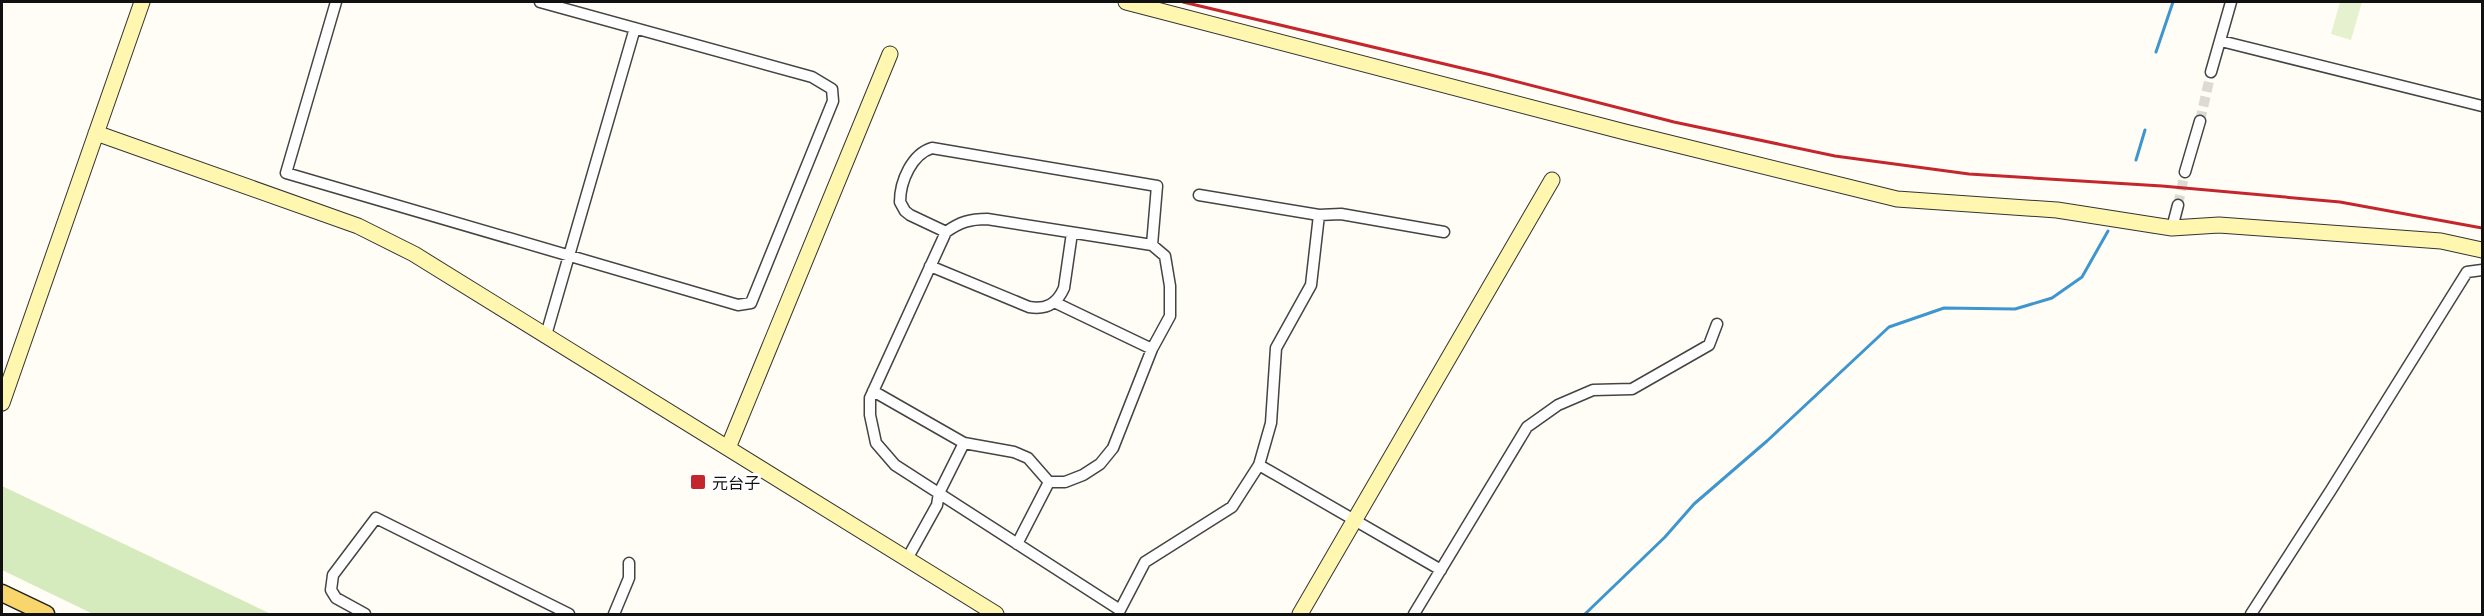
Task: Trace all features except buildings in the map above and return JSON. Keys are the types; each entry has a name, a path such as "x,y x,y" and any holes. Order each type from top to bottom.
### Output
{"main road":[{"path":"2,593 46,615"}],"street":[{"path":"2,403 142,2"},
{"path":"336,2 286,173 738,304 752,303 833,101 832,89 812,77 540,2"},
{"path":"1126,2 1613,129 1897,199 2058,210 2172,228 2219,225 2441,241 2482,250"},
{"path":"2211,72 2231,2"},
{"path":"546,335 571,256 635,28"},
{"path":"2221,41 2482,106"},
{"path":"728,448 890,54"},
{"path":"2185,172 2200,121"},
{"path":"96,133 358,226 414,254 996,615"},
{"path":"946,232 909,215 900,202 914,160 919,154 932,148 1157,186 1152,245"},
{"path":"1300,615 1552,180"},
{"path":"1199,195 1319,215 1341,214 1444,232"},
{"path":"2172,228 2178,205"},
{"path":"873,391 964,443 1014,452 1028,458 1049,482 1065,482 1083,475 1100,464 1113,448 1152,349 1170,316 1170,286 1165,256 1152,245 972,219 958,223 946,232 930,266 873,391 870,398 870,415 876,442 895,465 1120,610 1145,562 1232,507 1259,465 1271,423 1276,348 1311,285 1319,215"},
{"path":"930,266 1029,307 1047,307 1054,302 1064,288 1072,233"},
{"path":"2251,615 2467,272 2482,270"},
{"path":"1054,302 1152,349"},
{"path":"1414,615 1527,427 1558,405 1593,390 1632,389 1709,345 1717,324"},
{"path":"907,559 937,505 939,493 964,443"},
{"path":"1259,465 1441,570"},
{"path":"1017,544 1049,482"},
{"path":"365,615 336,598 331,590 333,575 376,518 569,615"},
{"path":"614,615 629,578 628,563"}],"green space":[{"path":"2340,2 2362,2 2351,40 2331,34"},
{"path":"2,486 271,614 93,614 2,570"}],"waterway":[{"path":"2156,52 2173,2"},
{"path":"2136,160 2145,130"},
{"path":"1585,614 1665,537 1694,504 1767,441 1889,327 1944,308 2015,309 2052,298 2082,277 2108,231"}],"tunnel":[{"path":"2200,121 2211,72"},
{"path":"2178,205 2185,172"}],"railway":[{"path":"1183,2 1491,75 1674,122 1835,156 1969,174 2162,186 2340,202 2482,228"}],"place":[{"name":"元台子","path":"698,482"}]}
